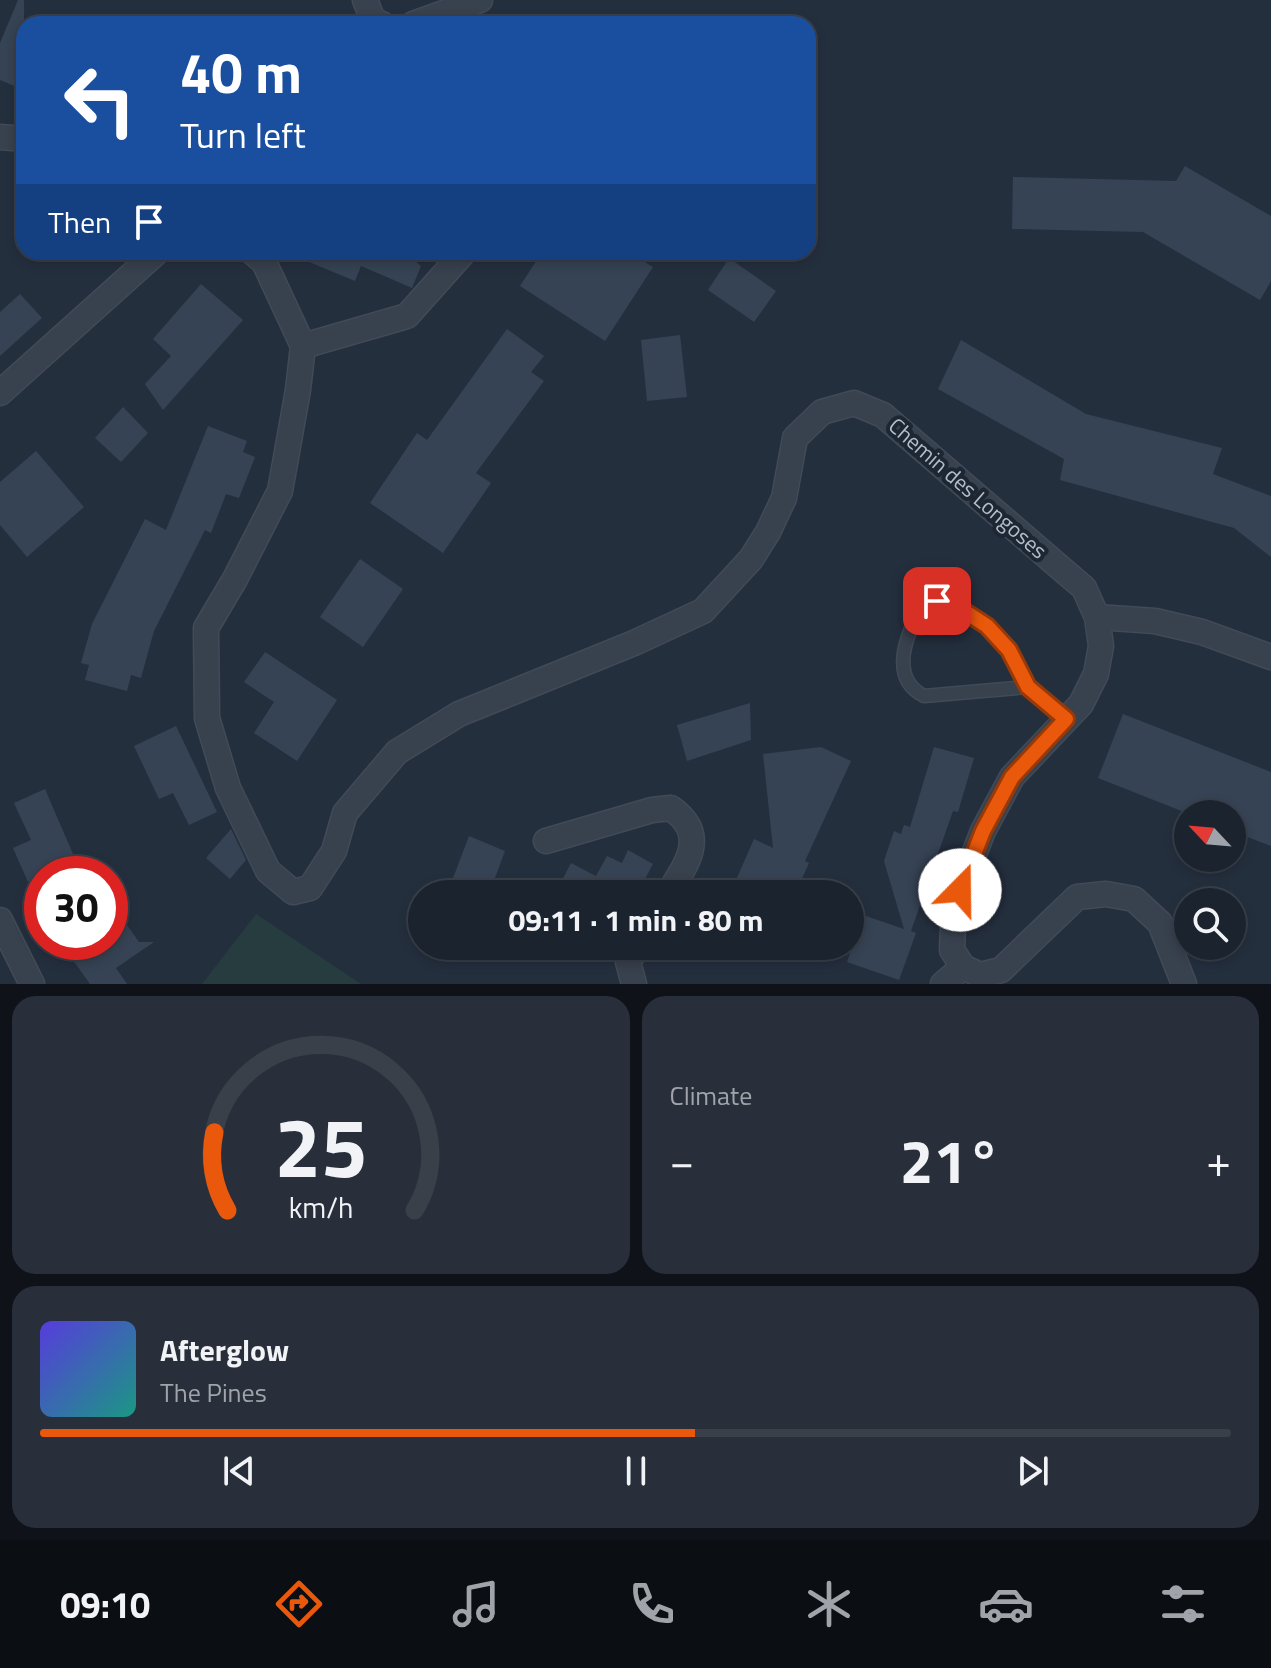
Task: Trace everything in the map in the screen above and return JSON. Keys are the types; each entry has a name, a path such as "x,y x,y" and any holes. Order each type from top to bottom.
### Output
{"street":[{"path":"435,16 480,0"},
{"path":"0,393 148,260"},
{"path":"262,260 303,346 407,316 457,260"},
{"name":"Chemin des Longoses","path":"303,346 280,491 206,628 207,718 228,788 268,871 293,892 310,888 334,851 345,813 397,752 459,714 634,643 703,611 751,559 768,532 784,498 795,438 822,412 854,403 883,415 1084,588 1097,617 1101,646 1096,674 1081,704 1012,777 983,831 960,890 952,950 963,967"},
{"path":"1097,617 1155,621 1202,632 1271,657"},
{"path":"546,841 652,810 671,808 684,817 692,852 676,880"},
{"path":"943,984 963,967 980,975 1001,970 1077,897 1106,894 1134,899 1160,923 1184,984"},
{"path":"0,920 32,984"},
{"path":"629,960 634,984"}],"lane":[{"path":"1028,687 924,696 914,691 906,679 904,643 920,607 937,601 961,609 987,626 1009,650 1028,687 1066,719"}],"green space":[{"path":"256,914 361,984 202,984"}],"building":[{"path":"18,0 24,0 24,16 16,16 16,87 0,80 0,43"},
{"path":"1185,166 1271,216 1271,281 1260,300 1143,232 1012,229 1013,177 1176,181"},
{"path":"304,260 416,260 421,266 412,288 361,266 355,281"},
{"path":"537,260 642,260 653,267 605,341 520,286"},
{"path":"728,260 732,260 776,291 754,322 708,290"},
{"path":"201,284 243,320 163,410 145,384 171,356 153,339"},
{"path":"20,294 42,318 0,356 0,312"},
{"path":"507,329 544,356 531,372 544,381 476,473 491,483 443,553 370,503 417,433 427,440"},
{"path":"680,335 687,397 647,401 641,340"},
{"path":"961,340 1086,414 1222,448 1213,474 1271,496 1271,557 1234,528 1060,480 1064,459 938,389"},
{"path":"123,407 148,433 121,462 95,438"},
{"path":"208,426 247,441 243,452 255,457 239,498 226,494 211,533 205,530 154,631 141,678 131,675 127,691 85,680 89,665 81,663 92,624 145,519 166,530"},
{"path":"36,451 84,507 27,557 0,525 0,482"},
{"path":"360,559 403,589 363,647 320,617"},
{"path":"265,652 337,700 297,761 254,733 274,702 244,682"},
{"path":"750,703 751,740 687,761 677,725"},
{"path":"1123,714 1271,772 1271,846 1246,836 1246,800 1174,800 1174,808 1098,778"},
{"path":"176,726 217,812 189,825 173,793 159,799 134,746"},
{"path":"821,747 851,761 805,861 809,863 801,880 736,880 754,839 773,848 763,754"},
{"path":"934,747 974,758 958,812 953,811 911,931 916,933 899,980 847,962 864,960 864,915 904,929 884,861 894,831 901,834 904,825 910,827"},
{"path":"45,789 74,856 24,856 24,873 13,848 31,840 14,803"},
{"path":"231,829 246,860 230,879 206,858"},
{"path":"469,836 505,851 494,880 452,880"},
{"path":"628,850 653,864 644,880 562,880 571,863 596,876 607,856 622,863"},
{"path":"128,926 139,942 154,942 128,960"},
{"path":"73,960 128,960 116,968 127,984 90,984"}],"route":[{"path":"937,601 961,609 987,626 1009,650 1028,687 1066,719 1012,777 983,831 960,890"}]}
